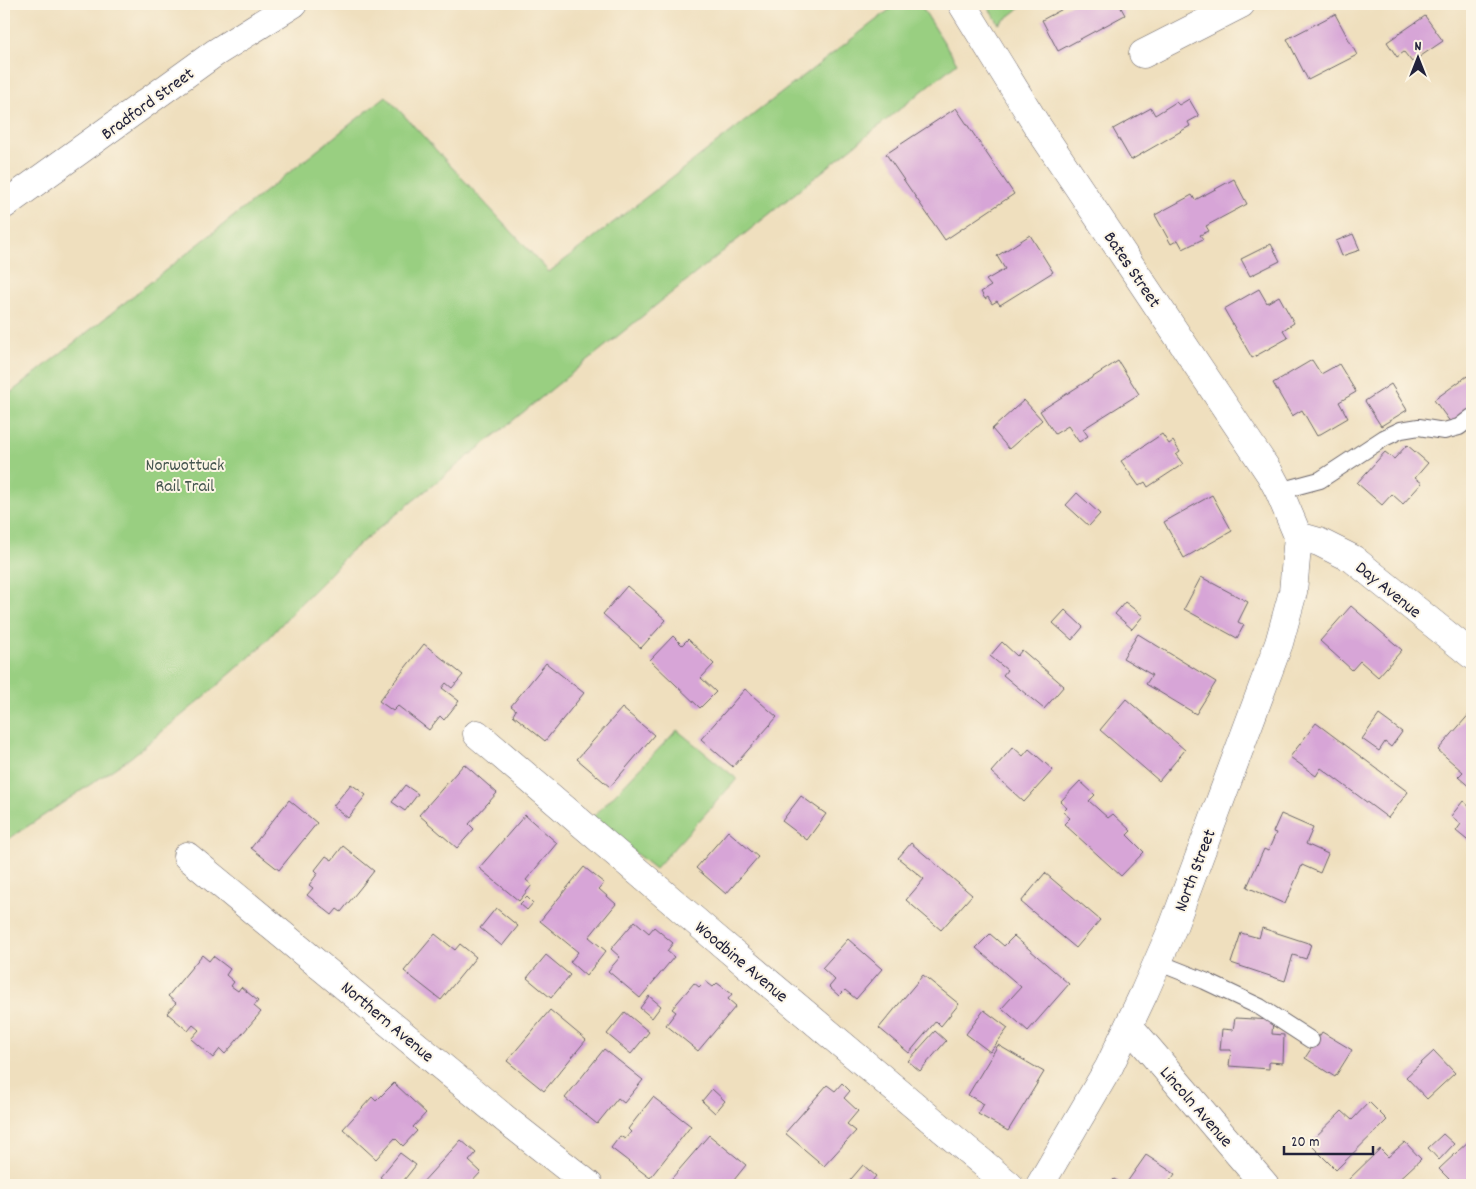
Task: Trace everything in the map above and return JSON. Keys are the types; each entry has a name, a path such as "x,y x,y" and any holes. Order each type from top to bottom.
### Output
{"street":[{"name":"Bates Street","path":"962,4 1036,124 1270,474 1298,536"},
{"path":"1142,54 1240,4"},
{"name":"Bradford Street","path":"4,205 286,5"},
{"name":"Day Avenue","path":"1298,536 1319,542 1353,560 1472,655"},
{"name":"North Street","path":"1040,1185 1109,1067 1173,927 1279,643 1293,592 1298,536"},
{"name":"Woodbine Avenue","path":"477,734 705,930 1009,1185"},
{"name":"Northern Avenue","path":"187,856 509,1122 589,1185"},
{"name":"Lincoln Avenue","path":"1129,1026 1266,1185"}],"lane":[{"path":"1279,491 1320,480 1384,438 1401,430 1419,427 1444,430 1459,427 1472,417"},
{"path":"1157,962 1205,981 1260,1007 1311,1040"}],"green space":[{"name":"Norwottuck Rail Trail","path":"897,4 920,4 957,63 347,554 261,647 130,758 4,842 4,398 386,96 549,272"},
{"path":"986,4 1025,4 999,24"},
{"path":"677,730 737,779 655,869 592,818"}],"building":[{"path":"1072,4 1119,4 1125,15 1058,51 1042,20"},
{"path":"1335,14 1357,55 1308,80 1287,39"},
{"path":"1425,16 1443,41 1412,62 1404,52 1397,57 1387,42"},
{"path":"1189,99 1199,116 1188,122 1190,126 1131,160 1113,129 1151,108 1155,115 1176,102 1179,105"},
{"path":"956,108 1014,194 945,240 886,154"},
{"path":"1234,179 1247,204 1206,226 1209,231 1200,235 1203,239 1183,249 1178,240 1171,244 1155,215 1192,195 1195,200"},
{"path":"1353,234 1360,250 1342,256 1336,241"},
{"path":"1030,235 1053,272 1000,305 997,301 992,304 988,297 985,299 981,292 991,286 986,280 1005,269 997,256"},
{"path":"1271,244 1280,261 1250,276 1241,259"},
{"path":"1259,289 1267,303 1279,296 1294,323 1283,330 1288,338 1252,358 1224,309"},
{"path":"1312,360 1321,374 1339,364 1356,392 1339,402 1348,418 1317,436 1302,410 1292,416 1273,383"},
{"path":"1118,361 1139,394 1083,429 1088,436 1079,442 1068,426 1055,434 1040,411"},
{"path":"1467,376 1469,379 1472,377 1472,407 1451,423 1434,400"},
{"path":"1391,384 1407,410 1381,426 1365,401"},
{"path":"1024,400 1042,420 1009,449 992,429"},
{"path":"1162,434 1169,444 1173,441 1180,452 1176,455 1183,464 1148,487 1145,482 1139,486 1121,461"},
{"path":"1407,445 1428,463 1415,478 1422,483 1403,504 1392,494 1382,505 1357,483 1385,452 1394,459"},
{"path":"1077,493 1100,514 1089,526 1066,505"},
{"path":"1212,495 1232,531 1184,558 1164,522"},
{"path":"1201,577 1248,602 1238,622 1244,625 1237,638 1184,609"},
{"path":"627,586 666,620 641,648 603,614"},
{"path":"1125,602 1143,616 1132,629 1115,614"},
{"path":"1351,606 1402,650 1378,677 1360,661 1352,670 1320,641"},
{"path":"1065,610 1083,627 1072,640 1053,623"},
{"path":"1138,634 1216,682 1196,714 1146,684 1152,675 1123,658"},
{"path":"673,636 682,645 688,639 714,664 701,678 716,692 700,708 650,660"},
{"path":"1002,642 1017,656 1022,650 1064,686 1044,709 1003,675 1007,670 990,656"},
{"path":"424,644 463,675 452,688 446,683 442,688 459,701 444,720 440,716 429,730 398,706 393,711 379,701"},
{"path":"546,663 584,693 545,741 513,715 516,710 511,706"},
{"path":"745,689 777,717 733,767 701,739"},
{"path":"1126,699 1185,750 1159,781 1100,730"},
{"path":"622,708 654,735 610,787 577,759"},
{"path":"1472,711 1472,789 1458,777 1463,772 1438,750"},
{"path":"1379,715 1402,732 1391,747 1385,742 1379,751 1362,739"},
{"path":"1316,723 1408,792 1388,818 1321,768 1316,776 1290,757"},
{"path":"1013,747 1023,756 1029,749 1053,770 1024,802 991,772"},
{"path":"464,764 497,793 469,824 474,829 457,848 419,815"},
{"path":"1080,781 1095,795 1089,801 1108,818 1113,814 1131,831 1127,835 1144,852 1121,876 1064,824 1070,818 1063,812 1067,808 1060,802"},
{"path":"351,784 366,795 348,818 333,806"},
{"path":"405,785 418,794 405,811 392,802"},
{"path":"801,796 826,814 807,840 782,821"},
{"path":"289,800 317,823 279,870 251,848"},
{"path":"1463,801 1472,809 1472,844 1456,831 1461,824 1451,816"},
{"path":"1281,814 1313,828 1306,844 1328,854 1320,873 1302,865 1285,904 1247,887 1264,849 1268,851 1276,833 1273,832"},
{"path":"525,815 557,843 526,880 532,885 519,901 479,868"},
{"path":"728,831 758,857 726,894 696,868"},
{"path":"911,843 972,895 941,930 906,900 924,879 898,858"},
{"path":"343,846 374,871 341,912 337,909 332,915 307,895 313,888 309,885 318,873 315,870 326,856 332,860"},
{"path":"584,867 604,883 599,889 616,904 589,937 606,951 586,976 570,962 578,952 540,921"},
{"path":"1045,873 1100,920 1076,948 1021,902"},
{"path":"527,897 533,903 527,910 520,904"},
{"path":"496,908 518,926 502,946 480,928"},
{"path":"635,921 649,933 654,927 673,943 667,951 674,957 640,998 608,971 620,957 611,949"},
{"path":"1262,928 1311,944 1306,959 1293,955 1285,981 1231,963 1241,933 1259,938"},
{"path":"435,934 455,950 460,944 476,957 441,1000 404,971"},
{"path":"990,934 1004,946 1014,936 1069,984 1028,1031 1002,1008 1021,987 976,948"},
{"path":"848,939 882,969 856,999 845,990 839,996 829,987 835,980 822,968"},
{"path":"202,955 209,961 213,956 230,969 226,975 234,982 231,986 238,991 241,987 258,1001 254,1006 261,1012 225,1054 220,1049 213,1058 191,1039 199,1030 193,1025 188,1031 167,1013 176,1003 168,996"},
{"path":"546,955 570,975 551,998 527,978"},
{"path":"923,975 959,1004 941,1026 936,1021 909,1053 879,1028"},
{"path":"705,981 713,987 717,983 732,994 728,999 736,1006 698,1051 666,1025 676,1012 672,1009 694,983 699,987"},
{"path":"649,996 661,1006 652,1018 640,1008"},
{"path":"550,1010 586,1040 544,1091 507,1061"},
{"path":"984,1010 1008,1028 990,1052 966,1034"},
{"path":"625,1012 649,1032 631,1054 607,1034"},
{"path":"1235,1018 1273,1020 1272,1034 1284,1035 1283,1063 1269,1062 1269,1069 1229,1066 1231,1050 1220,1050 1222,1029 1233,1030"},
{"path":"935,1031 946,1041 920,1071 908,1061"},
{"path":"1322,1032 1352,1050 1335,1077 1305,1058"},
{"path":"998,1045 1044,1072 1008,1131 978,1114 984,1104 968,1095"},
{"path":"604,1049 643,1080 624,1103 618,1098 597,1124 565,1098"},
{"path":"1434,1051 1455,1073 1427,1099 1406,1077"},
{"path":"394,1083 426,1113 413,1127 417,1131 403,1146 395,1138 376,1159 343,1129 372,1097 376,1101"},
{"path":"842,1083 850,1091 844,1098 858,1111 847,1124 856,1131 824,1166 785,1133 827,1085 835,1091"},
{"path":"712,1089 725,1101 715,1113 702,1101"},
{"path":"653,1097 691,1126 650,1178 611,1148 620,1136 625,1139 631,1132 628,1129"},
{"path":"1369,1102 1387,1120 1336,1170 1309,1143 1342,1111 1352,1120"},
{"path":"1443,1134 1454,1144 1439,1160 1428,1148"},
{"path":"709,1135 746,1165 730,1185 666,1185"},
{"path":"1472,1138 1472,1174 1460,1185 1455,1185 1439,1169"},
{"path":"461,1140 476,1153 469,1161 481,1172 469,1185 420,1185"},
{"path":"1405,1142 1421,1159 1393,1185 1349,1185 1346,1182 1380,1149 1388,1157"},
{"path":"400,1153 416,1165 400,1185 390,1185 380,1177"},
{"path":"1146,1155 1175,1174 1167,1185 1125,1185"},
{"path":"863,1165 876,1176 869,1185 846,1185"},
{"path":"1114,1179 1124,1185 1110,1185"},
{"path":"1422,1180 1427,1185 1416,1185"}]}
